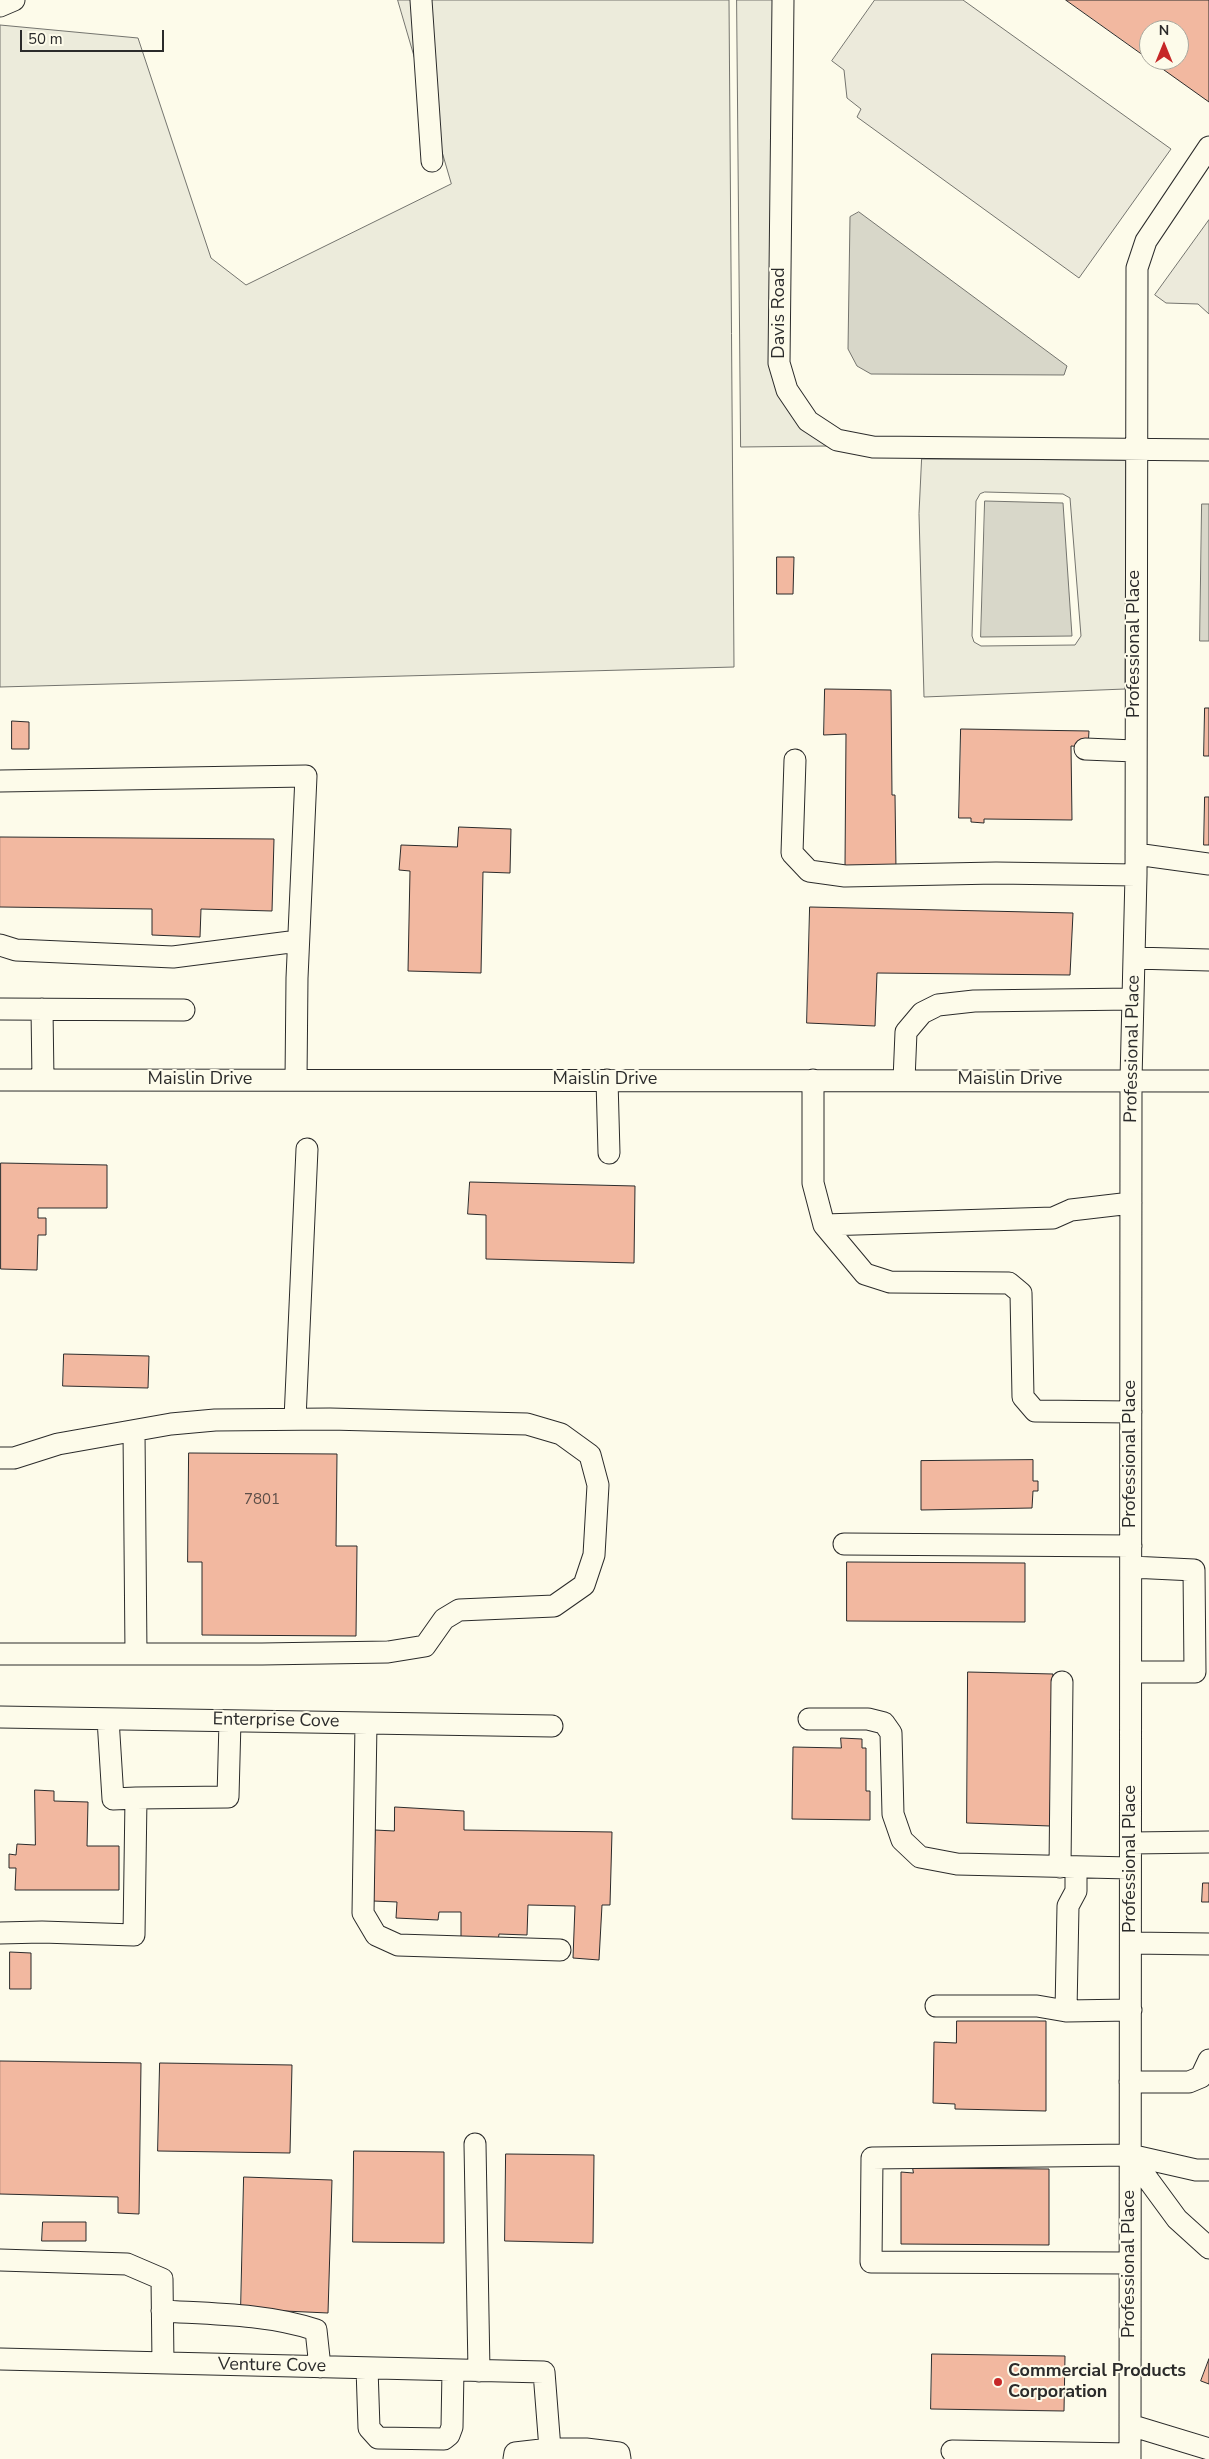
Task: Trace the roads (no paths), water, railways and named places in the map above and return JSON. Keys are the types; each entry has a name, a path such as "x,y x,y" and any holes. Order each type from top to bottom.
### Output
{"street":[{"path":"0,6 14,0"},
{"path":"420,0 432,161"},
{"name":"Davis Road","path":"783,0 779,363 787,390 808,420 837,440 873,447 1209,450"},
{"name":"Professional Place","path":"1130,2456 1131,1080 1136,864 1137,268 1146,242 1209,147"},
{"path":"1085,749 1135,751"},
{"path":"796,760 792,853 809,871 845,876 996,874 1136,864 1209,864"},
{"path":"0,781 306,776 298,941 296,1080"},
{"path":"0,945 16,950 173,957 298,941"},
{"path":"1134,958 1209,960"},
{"path":"904,1080 906,1032 922,1014 938,1005 974,1001 1133,999"},
{"path":"0,1008 184,1010"},
{"path":"42,1009 43,1080"},
{"name":"Maislin Drive","path":"0,1080 1209,1081"},
{"path":"607,1080 609,1154"},
{"path":"813,1080 813,1183 824,1225 865,1274 890,1282 1009,1283 1021,1294 1023,1397 1035,1411 1131,1412"},
{"path":"295,1419 307,1149"},
{"path":"824,1225 1054,1218 1071,1210 1131,1203"},
{"path":"0,1458 14,1458 58,1444 171,1424 215,1420 295,1419 527,1424 561,1434 590,1455 598,1484 594,1555 584,1585 554,1606 458,1610 444,1618 425,1646 388,1652 0,1654"},
{"path":"134,1432 136,1654"},
{"path":"844,1544 1131,1546"},
{"path":"1131,1567 1194,1570 1195,1672 1131,1672"},
{"path":"1062,1682 1068,1867 1076,1891 1068,1906 1066,2011"},
{"name":"Enterprise Cove","path":"0,1717 552,1726"},
{"path":"108,1719 113,1799 228,1797 230,1721"},
{"path":"809,1720 868,1719 884,1723 891,1733 893,1814 902,1840 920,1857 957,1864 1130,1868"},
{"path":"366,1723 363,1913 376,1935 398,1944 560,1950"},
{"path":"0,1933 42,1932 134,1935 136,1798"},
{"path":"1131,1843 1209,1842"},
{"path":"1131,1943 1209,1944"},
{"path":"936,2006 1037,2006 1066,2011 1131,2010"},
{"path":"1130,2082 1189,2082 1200,2077 1209,2060"},
{"path":"475,2144 479,2371"},
{"path":"1130,2155 1177,2219 1209,2248"},
{"path":"1130,2263 871,2262 872,2158 1130,2155 1196,2170 1209,2170"},
{"path":"0,2260 127,2264 162,2279 163,2363"},
{"path":"162,2312 226,2315 296,2323 316,2330 320,2367"},
{"name":"Venture Cove","path":"0,2359 544,2372 550,2449"},
{"path":"367,2368 369,2428 378,2438 444,2439 449,2435 452,2427 454,2370"},
{"path":"1130,2425 1209,2449"},
{"path":"514,2459 515,2453 550,2449 586,2449 619,2453 620,2459"},
{"path":"952,2452 1130,2456"}],"place":[{"name":"Commercial Products Corporation","path":"998,2382"}]}
